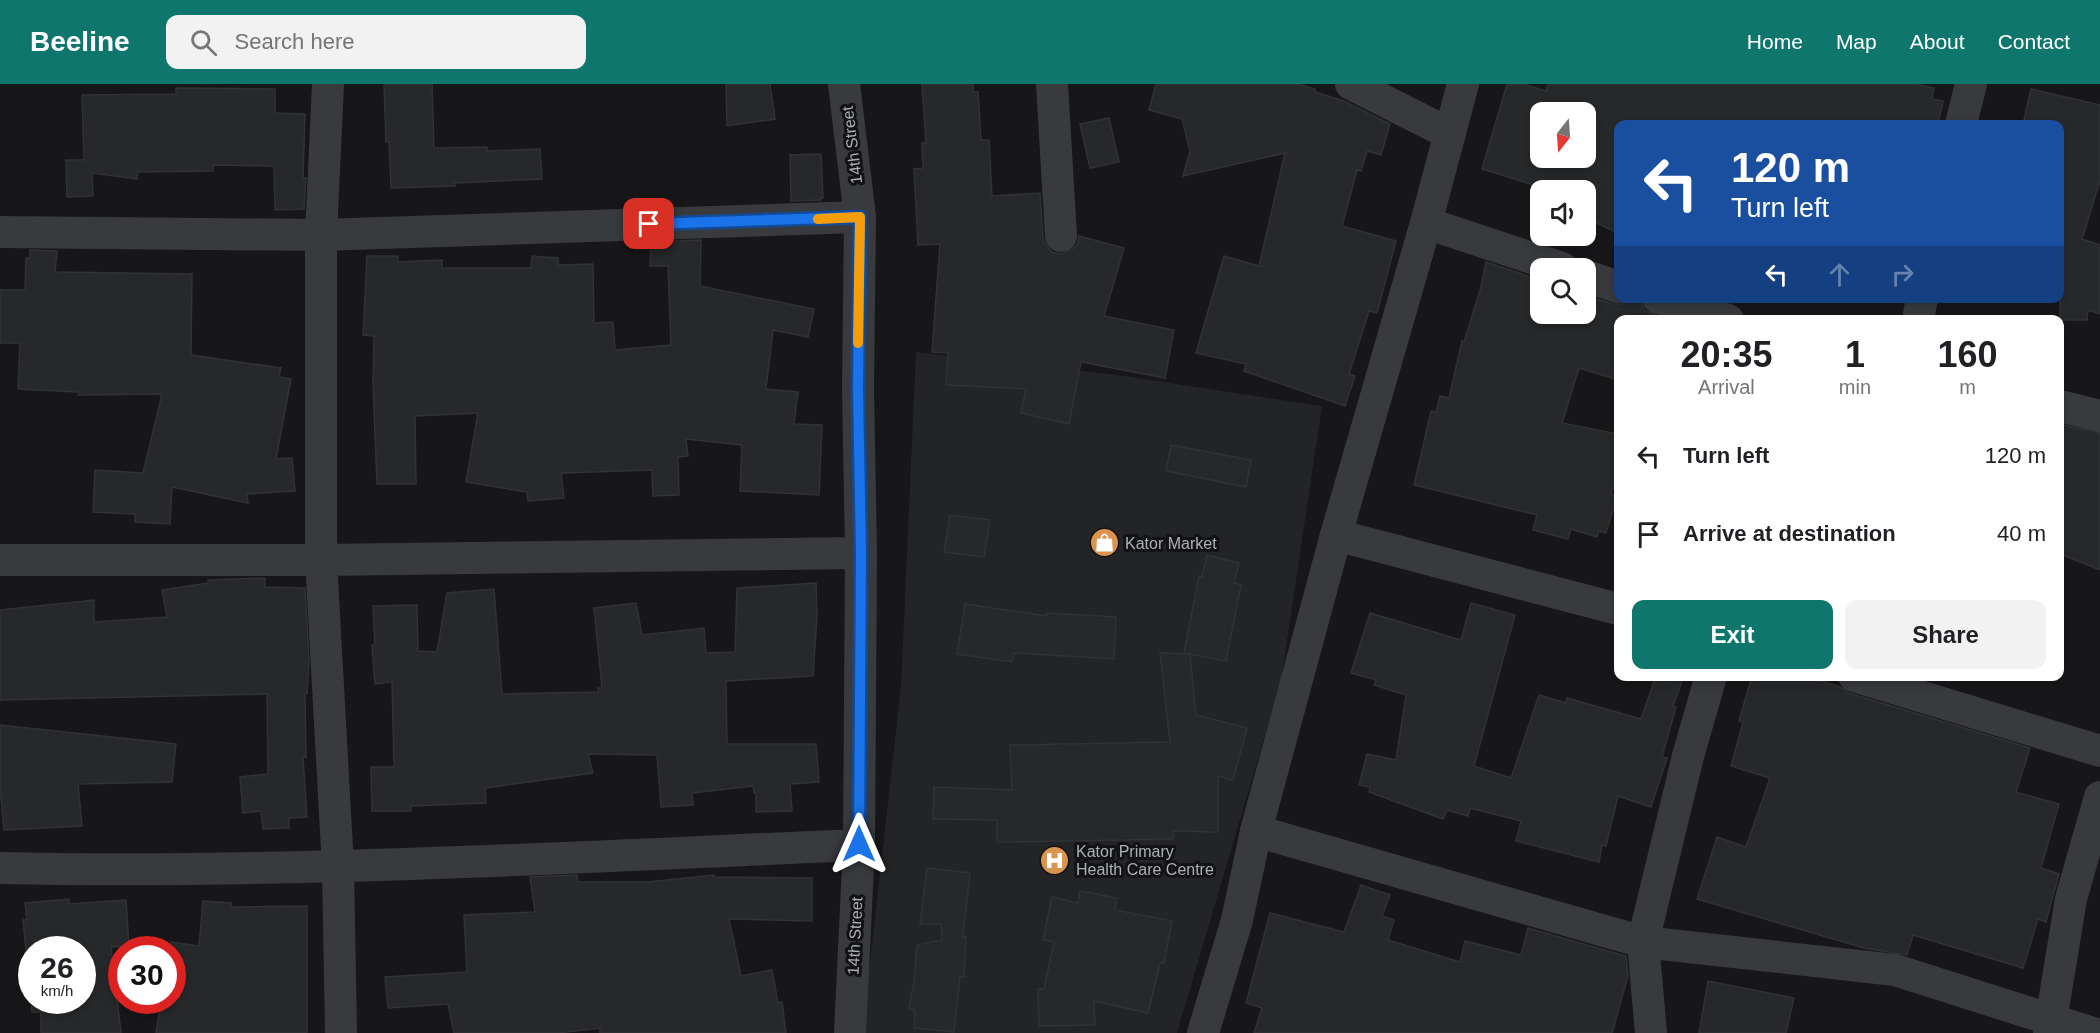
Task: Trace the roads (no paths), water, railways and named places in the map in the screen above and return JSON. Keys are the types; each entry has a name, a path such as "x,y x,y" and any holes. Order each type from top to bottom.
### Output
{"street":[{"path":"328,84 321,235 321,560 338,867 341,1033"},
{"name":"14th Street","path":"844,84 860,217 859,844 850,1033"},
{"path":"1052,84 1061,236"},
{"path":"1351,84 1450,134"},
{"path":"1203,1033 1237,920 1256,831 1336,535 1426,223 1462,84"},
{"path":"1962,120 1971,84"},
{"path":"0,232 321,235 860,217"},
{"path":"1426,223 1532,258"},
{"path":"1596,279 1614,286"},
{"path":"1674,303 1712,315"},
{"path":"2064,407 2100,416"},
{"path":"1336,535 1614,608"},
{"path":"0,560 321,560 861,553"},
{"path":"1651,1033 1643,942 1688,756 1710,681"},
{"path":"1870,681 2100,751"},
{"path":"2050,1026 2071,899 2100,797"},
{"path":"1256,831 1643,942 1895,970 2050,1026 2093,1033"},
{"path":"0,868 133,871 338,867 859,844"}],"place":[{"name":"Kator Market","path":"1104,543"},
{"name":"Kator Primary Health Care Centre","path":"1055,860"}]}
